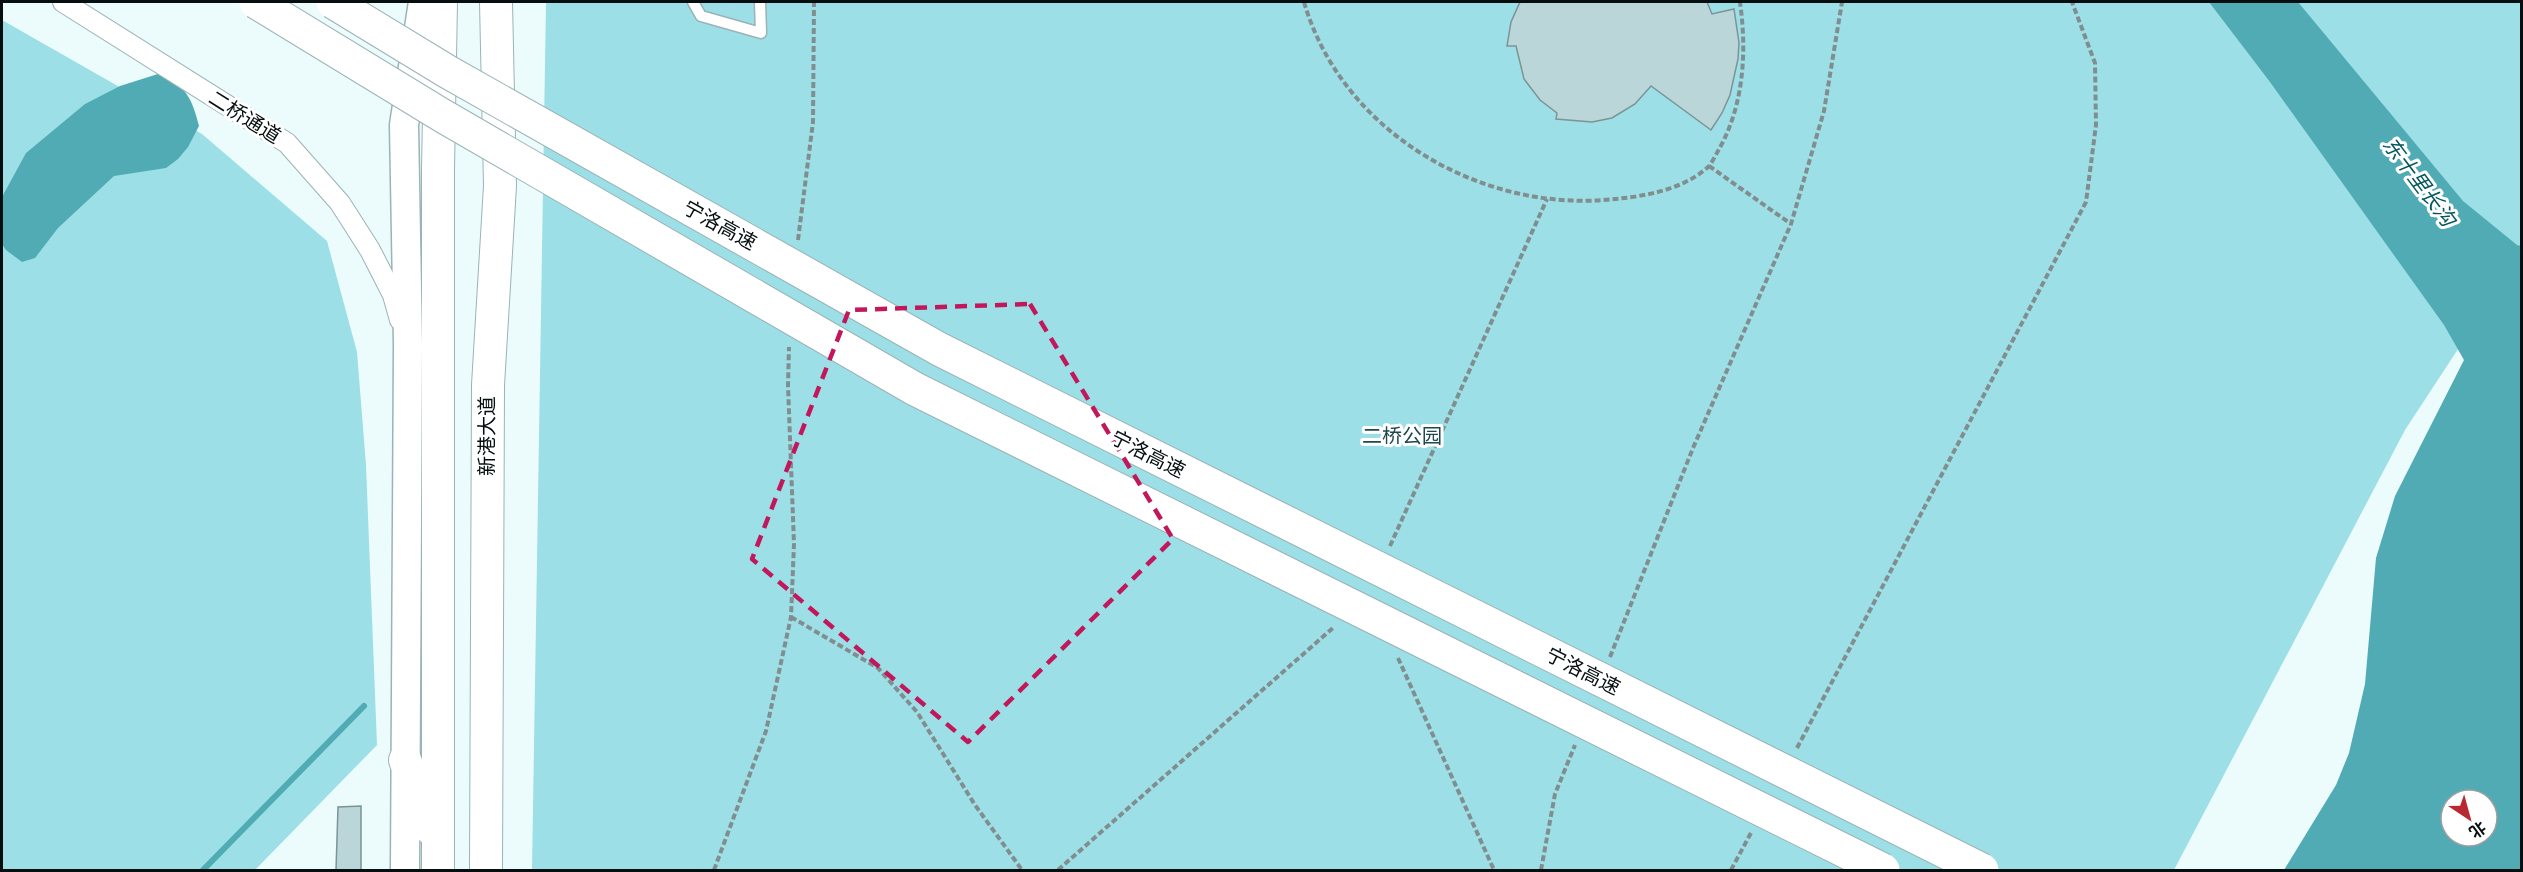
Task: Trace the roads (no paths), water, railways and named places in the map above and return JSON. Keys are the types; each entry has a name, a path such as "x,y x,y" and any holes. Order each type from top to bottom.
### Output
{"highway":[{"path":"256,2 443,116 915,389 1883,870"},
{"name":"宁洛高速","path":"333,2 448,72 939,349 1982,870"}],"main road":[{"path":"438,859 438,170 441,2"},
{"name":"新港大道","path":"486,870 488,384 500,186 496,2"},
{"path":"405,760 438,859"}],"street":[{"name":"二桥通道","path":"63,2 287,143 340,203 370,250 393,295 408,345"},
{"path":"405,870 408,345 404,125 423,2"}],"lane":[{"path":"693,2 701,16 761,33 760,2"}],"water":[{"name":"东十里长沟","path":"2209,2 2298,2 2463,201 2521,246 2521,870 2284,870 2336,785 2349,753 2365,684 2376,558 2395,496 2464,360 2444,325 2270,82"},
{"path":"161,73 187,94 199,126 188,147 178,159 166,168 114,176 58,228 35,258 22,262 6,250 2,244 2,197 26,153 85,104 120,86"}],"waterway":[{"path":"203,870 364,706"}],"park label":[{"name":"二桥公园","path":"1402,436"}]}
